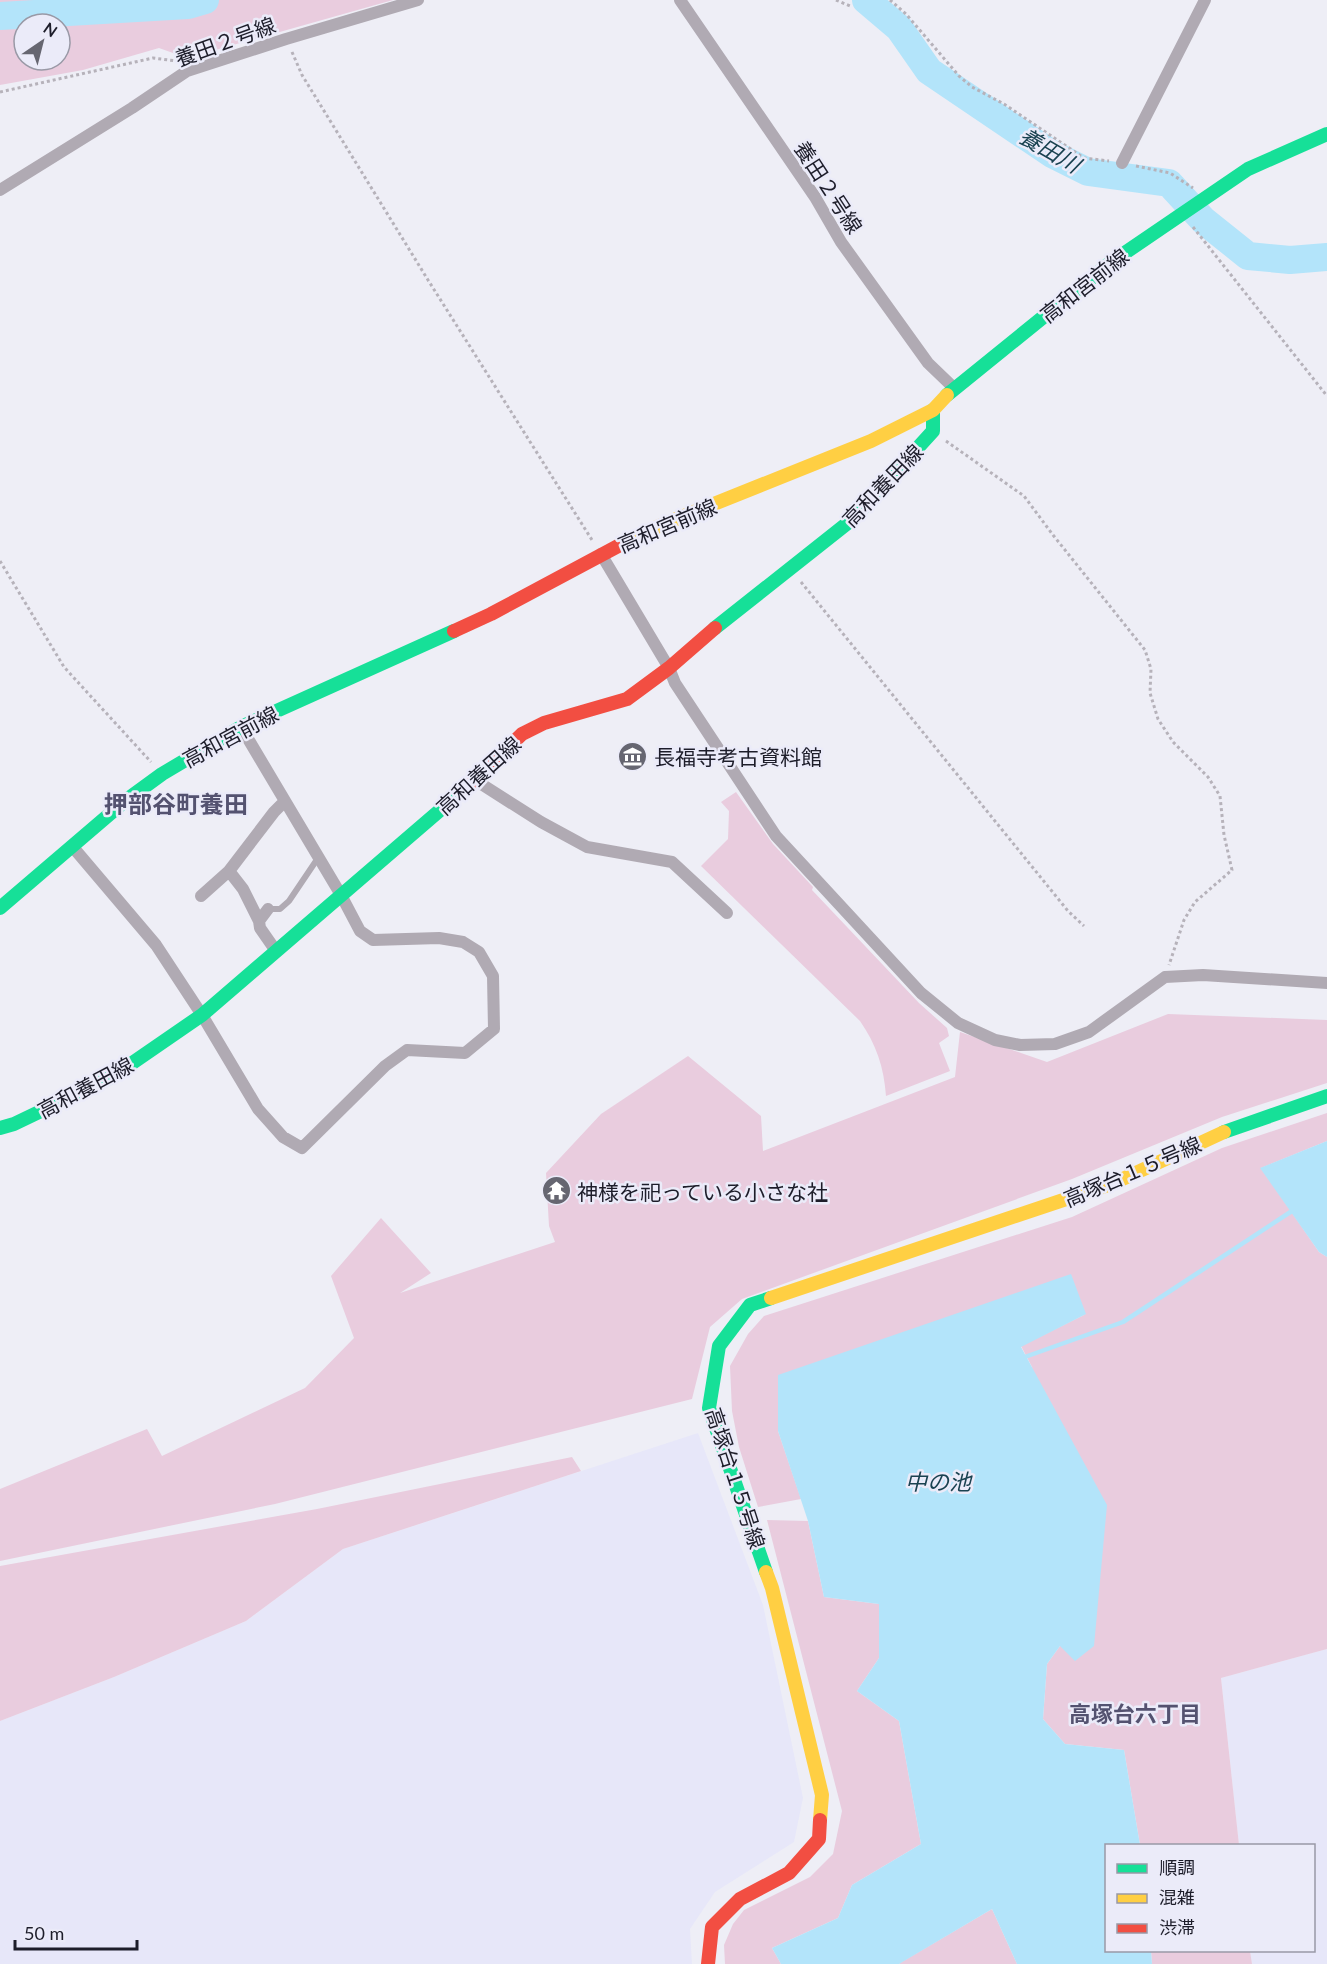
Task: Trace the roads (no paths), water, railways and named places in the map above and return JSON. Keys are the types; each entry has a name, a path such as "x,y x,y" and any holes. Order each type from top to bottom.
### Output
{"street":[{"name":"養田２号線","path":"0,190 187,71 418,0"},
{"name":"養田２号線","path":"680,0 815,197 841,242 928,363 954,388"},
{"path":"1122,163 1204,0"},
{"name":"高和宮前線","path":"0,908 125,801 162,774 241,727 491,614 601,554 658,526 871,441 933,410 954,388 1110,263 1248,169 1327,134"},
{"name":"高和養田線","path":"0,1128 14,1124 112,1077 202,1014 475,780 522,734 544,723 627,699 669,668 701,639 854,518 933,431 933,410"},
{"path":"601,554 669,668 675,683 776,836 921,993 958,1023 995,1040 1020,1045 1055,1044 1089,1032 1165,977 1203,975 1327,984"},
{"path":"72,846 156,945 202,1014 258,1108 283,1137 302,1148 385,1066 407,1050 465,1053 494,1029 493,976 478,952 463,942 439,938 373,940 360,931 241,727"},
{"path":"475,780 541,822 587,847 672,862 727,913"},
{"path":"201,896 229,872 273,812 285,801"},
{"path":"229,872 243,889 259,921 260,928 276,951"},
{"path":"259,921 268,909"},
{"name":"高塚台１５号線","path":"708,1964 712,1927 740,1899 789,1873 819,1839 822,1795 772,1588 709,1408 719,1346 750,1305 1114,1183 1229,1130 1327,1096"}],"lane":[{"path":"268,909 280,909 289,901 319,858"}],"water":[{"path":"1327,1141 1327,1257 1319,1252 1260,1168"},
{"name":"中の池","path":"1071,1274 1086,1314 1021,1347 1107,1505 1094,1646 1075,1661 1060,1646 1047,1664 1043,1719 1065,1744 1124,1750 1140,1844 1105,1844 1105,1952 1151,1952 1152,1964 1017,1964 992,1909 899,1964 781,1964 772,1948 838,1918 852,1885 921,1844 899,1721 857,1691 879,1658 879,1604 824,1597 808,1521 778,1431 778,1375"}],"waterway":[{"path":"0,16 188,5 205,0"},
{"name":"養田川","path":"866,0 899,28 929,71 1052,154 1088,172 1169,183 1203,220 1248,256 1290,260 1327,257"},
{"path":"1022,1358 1123,1322 1295,1209"}],"place":[{"name":"長福寺考古資料館","path":"633,756"},
{"name":"神様を祀っている小さな社","path":"556,1191"}],"district":[{"name":"押部谷町養田","path":"176,803"},
{"name":"高塚台六丁目","path":"1135,1713"}]}
